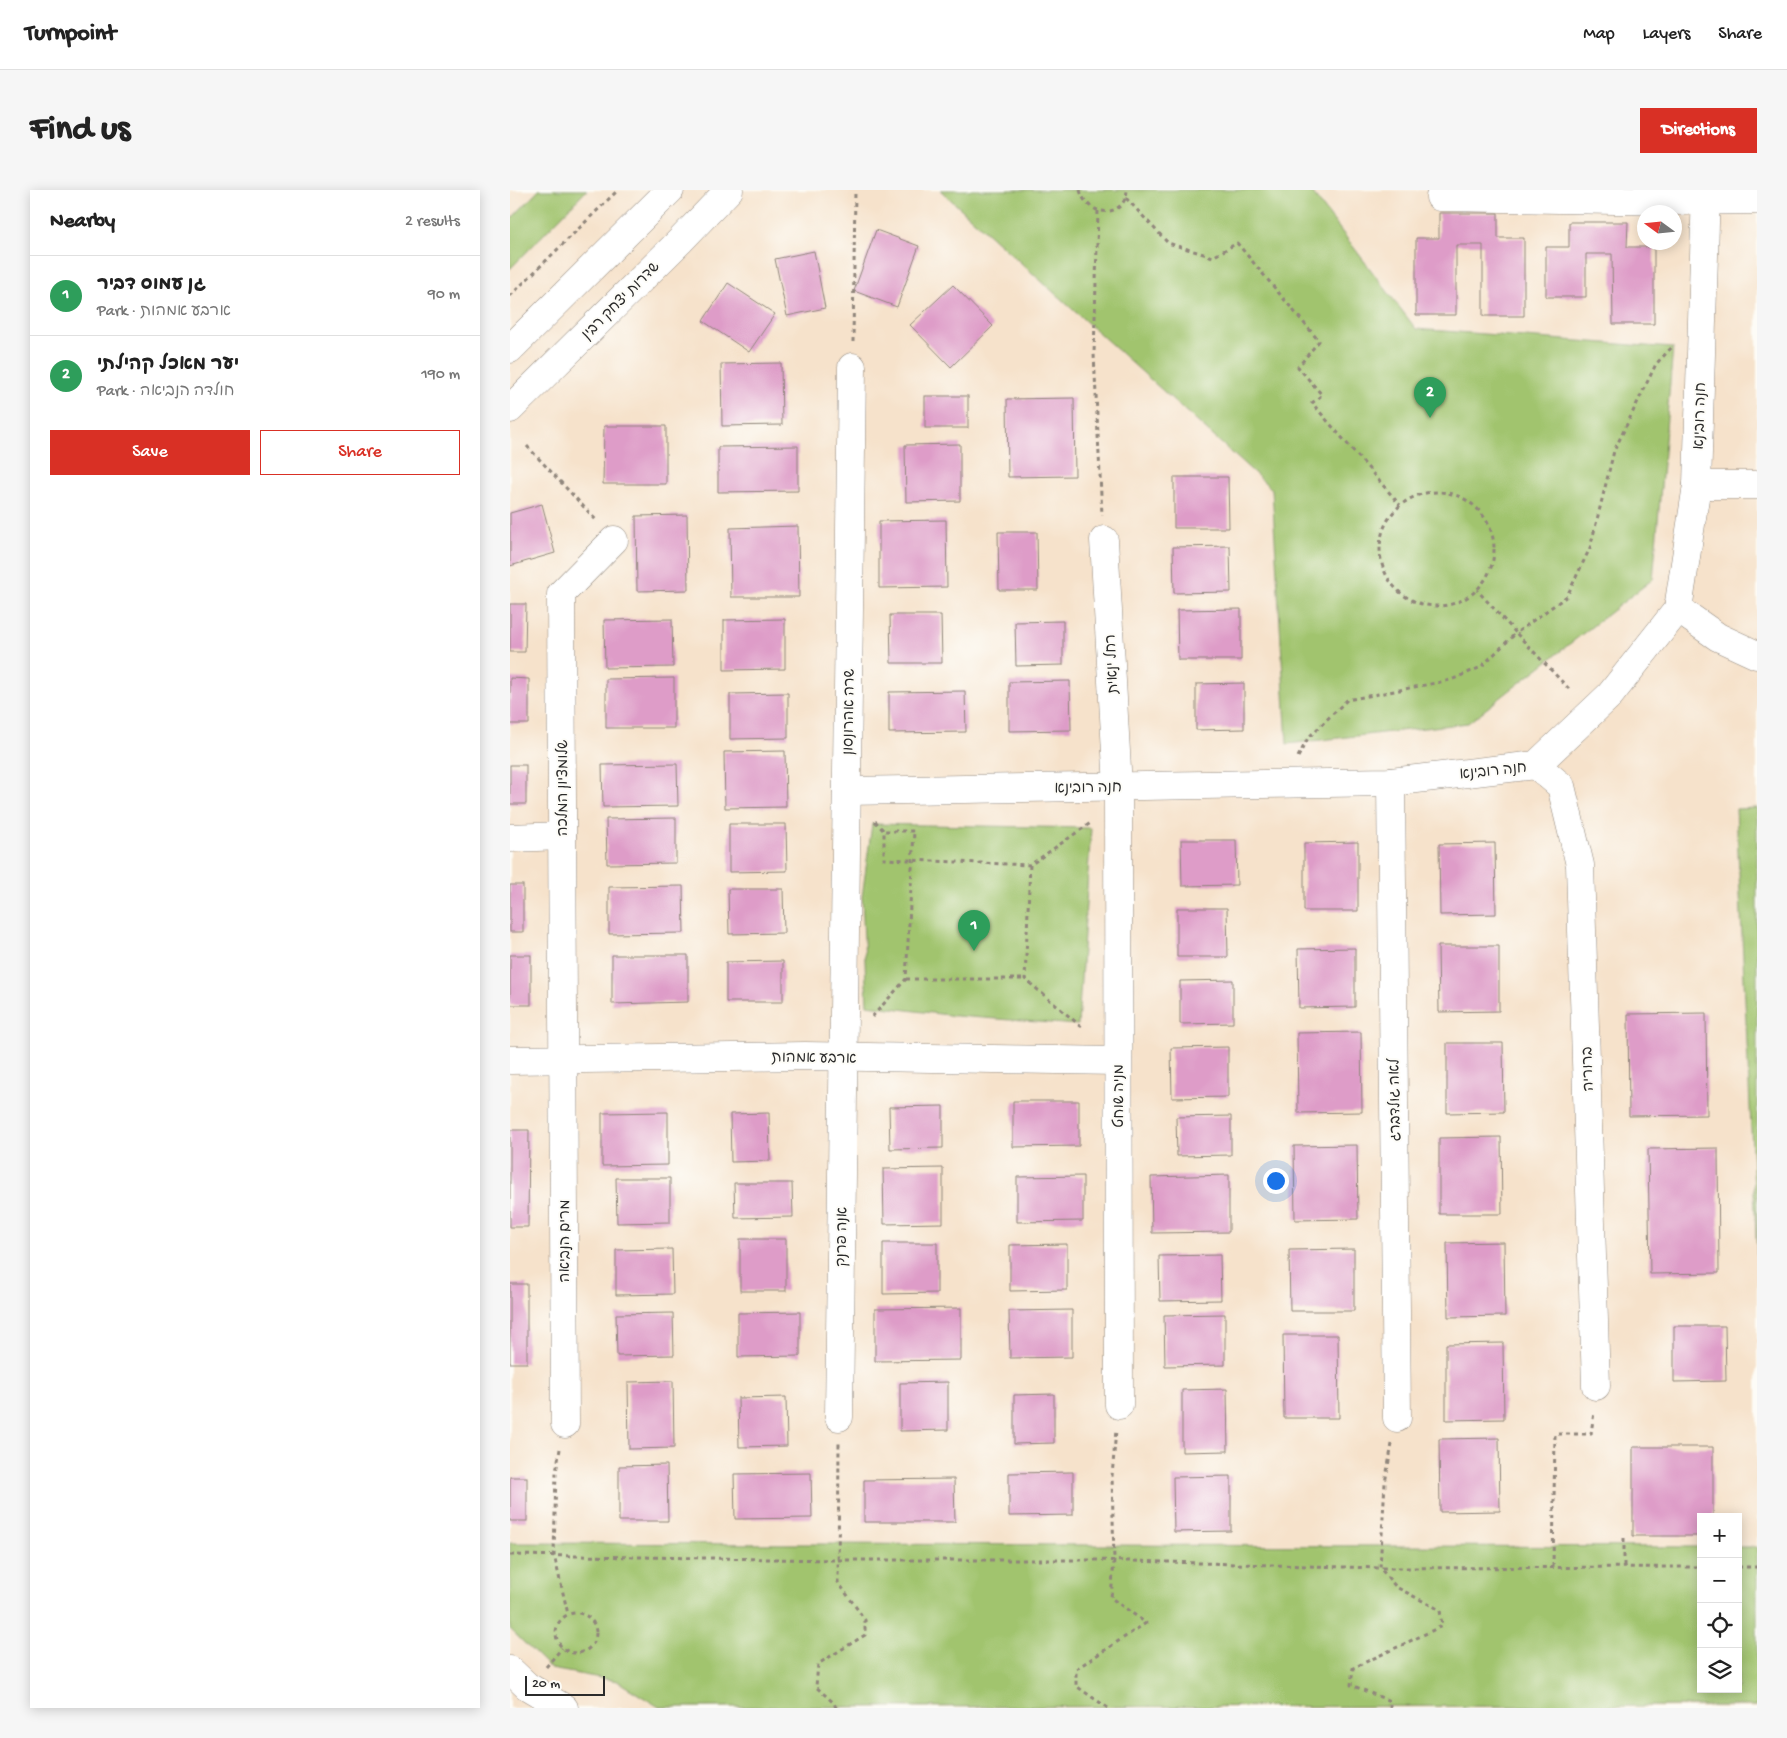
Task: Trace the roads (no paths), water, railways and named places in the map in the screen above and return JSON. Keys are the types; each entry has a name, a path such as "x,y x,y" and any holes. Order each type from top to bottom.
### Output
{"street":[{"path":"510,349 670,190"},
{"name":"שדרות יצחק רבין","path":"510,409 729,190"},
{"path":"1440,197 1670,201 1706,195 1757,200"},
{"name":"חנה רובינא","path":"847,791 1390,782 1536,765 1610,695 1678,609 1697,485 1706,195"},
{"name":"שרה אהרונסון","path":"844,1057 852,367"},
{"path":"1697,485 1757,485"},
{"name":"שלומציון המלכה","path":"564,1058 561,594 614,540"},
{"name":"רחל ינאית","path":"1104,540 1118,787"},
{"path":"1678,609 1725,620 1757,634"},
{"path":"1678,609 1718,638 1757,655"},
{"name":"ברוריה","path":"1536,765 1562,786 1580,865 1596,1386"},
{"name":"לאה גולדברג","path":"1390,782 1397,1418"},
{"name":"מניה שוחט","path":"1118,787 1119,1405"},
{"path":"510,838 562,836"},
{"name":"ארבע אמהות","path":"510,1060 564,1058 844,1057 1118,1061"},
{"name":"אנה פרנק","path":"839,1417 844,1057"},
{"name":"מרים הנביאה","path":"564,1058 565,1424"},
{"path":"510,1670 527,1686 564,1708"}],"place":[{"name":"יער מאכל קהילתי","path":"1430,418"},
{"name":"גן עמוס דביר","path":"974,951"}]}
